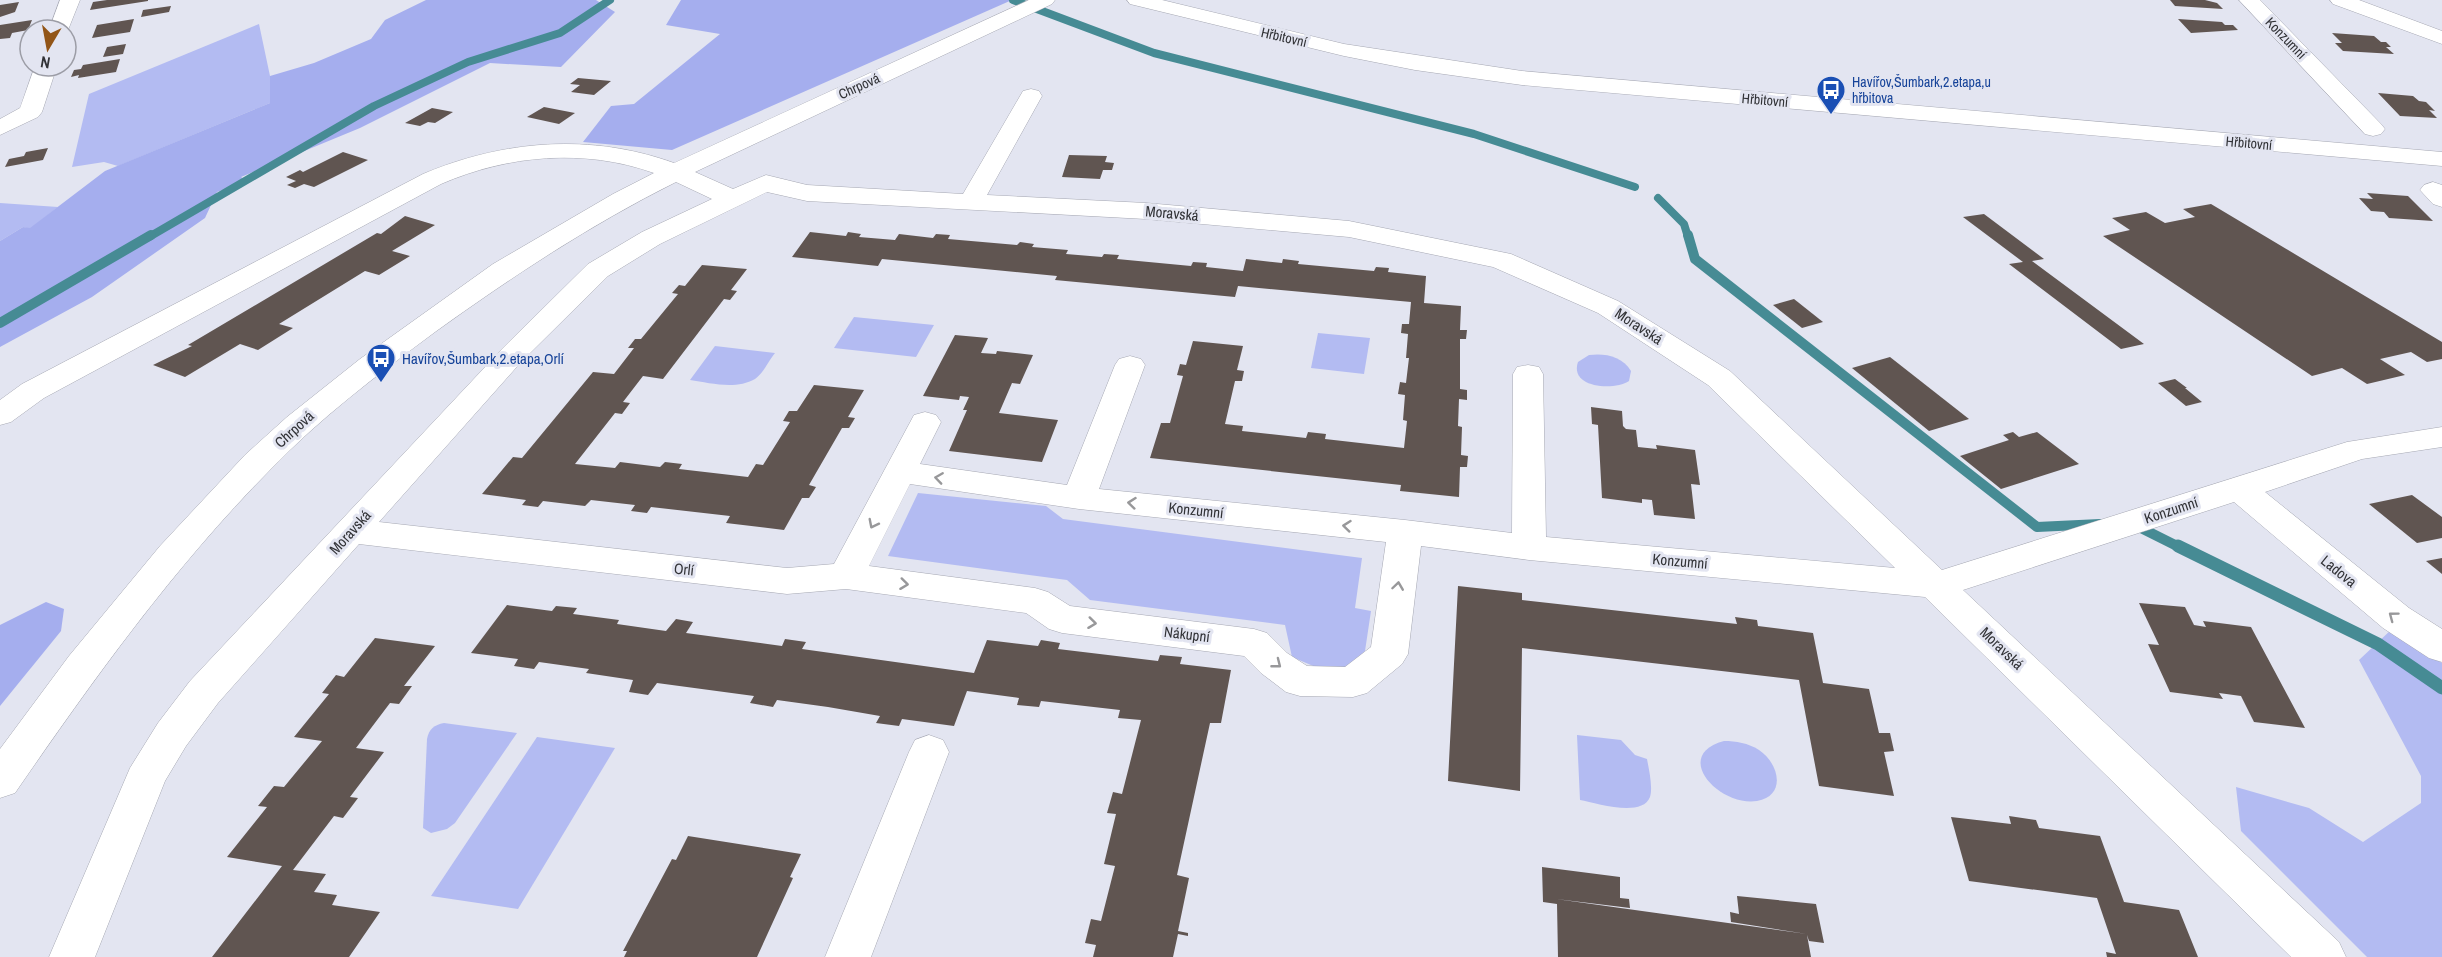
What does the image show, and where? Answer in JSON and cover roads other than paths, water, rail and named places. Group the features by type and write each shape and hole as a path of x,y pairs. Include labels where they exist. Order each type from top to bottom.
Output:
{"street":[{"path":"63,18 70,0"},
{"name":"Chrpová","path":"0,781 82,666 146,585 224,497 298,424 363,371 503,270 587,218 673,172 1045,0"},
{"name":"Hřbitovní","path":"1137,0 1344,50 1415,63 1522,78 2442,159"},
{"name":"Konzumní","path":"2249,0 2373,129"},
{"path":"2340,0 2442,38"},
{"path":"0,128 30,112 42,78"},
{"path":"971,201 1031,96"},
{"path":"0,415 33,391 432,179 465,164 501,155 570,152 638,160 673,172 733,199"},
{"name":"Moravská","path":"72,957 124,827 158,755 204,692 512,355 598,270 651,238 766,183 782,189 807,193 1146,211 1349,228 1501,260 1608,307 1719,378 2323,957"},
{"path":"1079,498 1130,365"},
{"path":"1528,374 1529,548"},
{"path":"846,576 925,422"},
{"name":"Konzumní","path":"899,472 1079,498 1405,532 1529,548 1936,585 2358,449 2442,437"},
{"name":"Ladova","path":"2239,489 2396,618 2442,648"},
{"name":"Orlí","path":"350,531 787,581 846,576"},
{"name":"Nákupní","path":"846,576 1035,601 1062,619 1254,643 1274,663 1300,681 1353,682 1389,654 1405,532"},
{"path":"848,957 929,752"}],"waterway":[{"path":"149,237 374,106 468,62 560,33 610,0"},
{"path":"1013,0 1154,53 1474,134 1635,187"},
{"path":"1658,198 1684,224 1688,237"},
{"path":"0,323 151,235"},
{"path":"1688,235 1695,259 2037,527 2100,524"},
{"path":"2135,525 2181,548"},
{"path":"2178,546 2378,644 2442,688"}],"place":[{"name":"Havířov,Šumbark,2.etapa,u hřbitova","path":"1831,116"},
{"name":"Havířov,Šumbark,2.etapa,Orlí","path":"381,384"}]}
